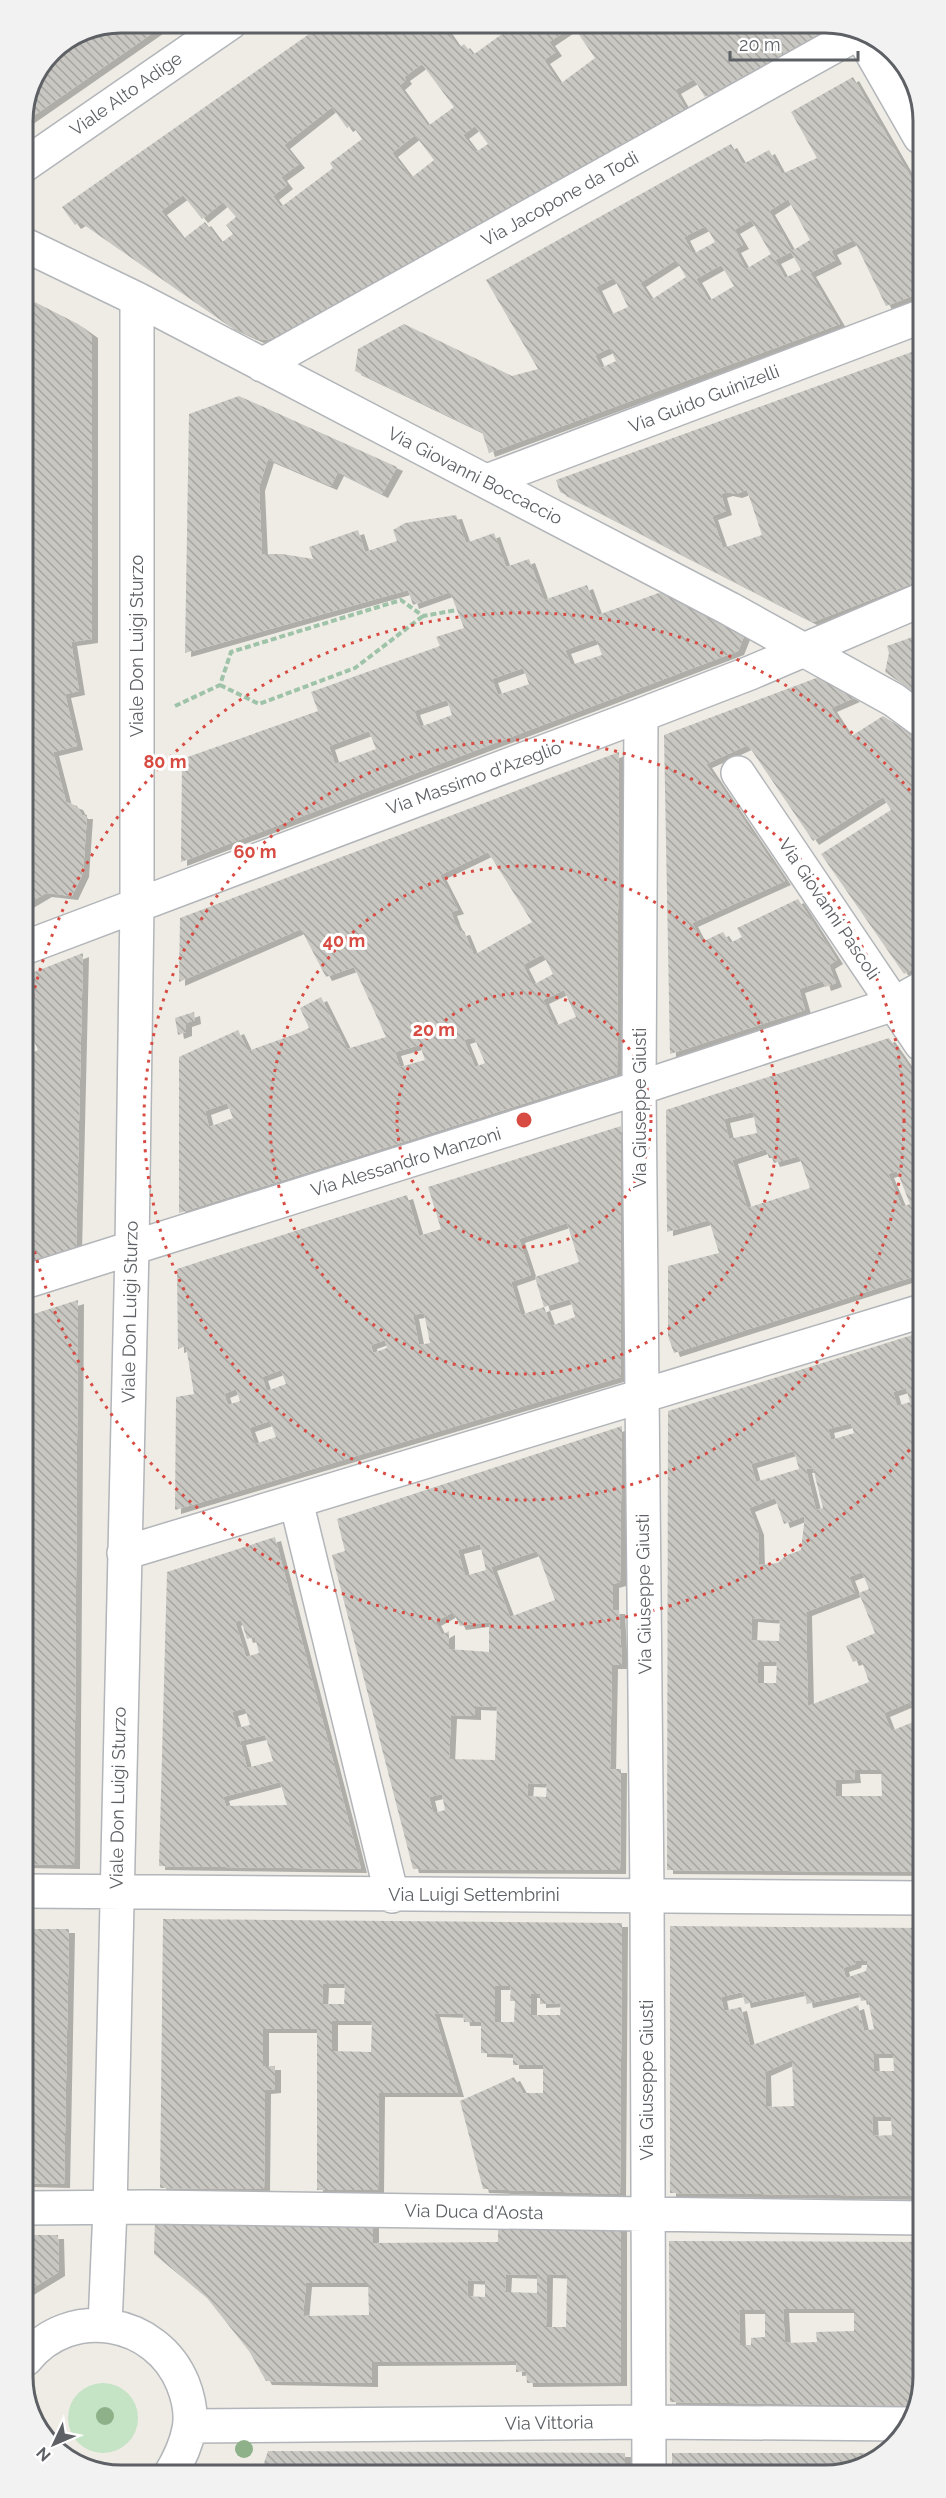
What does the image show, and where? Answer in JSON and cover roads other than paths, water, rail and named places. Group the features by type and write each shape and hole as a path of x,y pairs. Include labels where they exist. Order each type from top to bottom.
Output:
{"street":[{"name":"Viale Alto Adige","path":"33,159 214,33"},
{"name":"Via Jacopone da Todi","path":"262,365 851,37"},
{"path":"865,43 913,125"},
{"name":"Via Giovanni Boccaccio","path":"33,249 137,299 730,609 894,700 913,714"},
{"name":"Viale Don Luigi Sturzo","path":"105,2325 110,2209 132,1247 137,904 137,299"},
{"name":"Via Guido Guinizelli","path":"487,482 913,320"},
{"name":"Via Massimo d'Azeglio","path":"33,944 750,673 913,603"},
{"name":"Via Giuseppe Giusti","path":"641,715 639,1088 647,1894 649,2465"},
{"name":"Via Giovanni Pascoli","path":"738,773 908,997 913,1015"},
{"name":"Via Alessandro Manzoni","path":"33,1279 639,1088 908,997"},
{"path":"124,1553 913,1314"},
{"path":"296,1501 392,1896"},
{"name":"Via Luigi Settembrini","path":"33,1891 116,1890 392,1896 647,1894 913,1898"},
{"name":"Via Duca d'Aosta","path":"33,2208 149,2207 913,2218"},
{"path":"33,2350 54,2335 78,2326 105,2325 134,2332 158,2347 177,2370 188,2397 190,2426 183,2452 176,2465"},
{"name":"Via Vittoria","path":"190,2426 649,2422 899,2424"}]}
